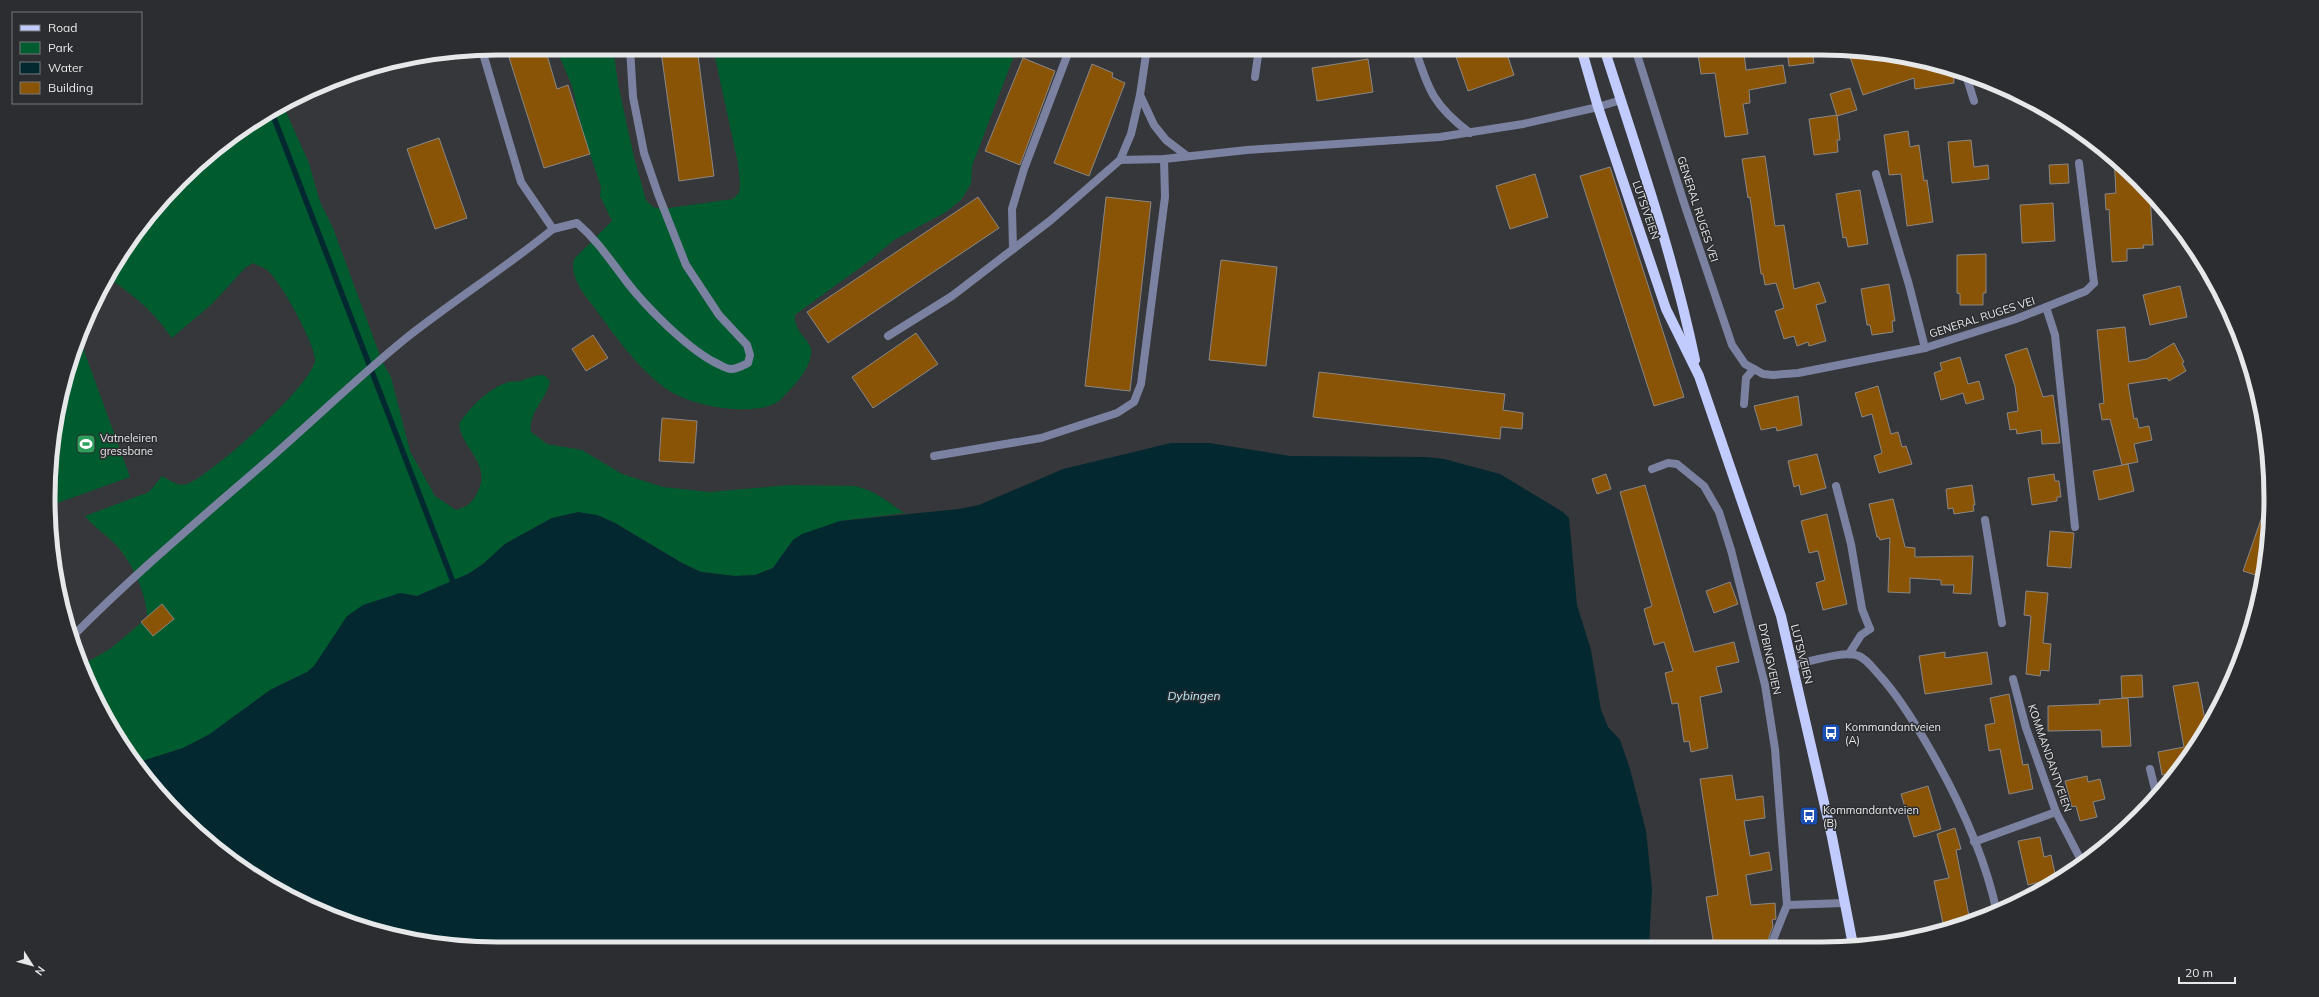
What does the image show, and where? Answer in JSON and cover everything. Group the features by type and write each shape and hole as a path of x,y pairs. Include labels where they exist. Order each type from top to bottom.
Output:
{"main road":[{"name":"LUTSIVEIEN","path":"1583,55 1598,107 1666,309 1698,376 1781,616 1793,665 1851,941"},
{"name":"LUTSIVEIEN","path":"1606,55 1668,247 1682,300 1698,376"}],"street":[{"path":"484,55 521,182 553,229"},
{"path":"76,633 194,522 267,461 363,373 413,333 553,229 577,223 594,238 628,283 681,338 708,358 729,370 740,368 748,363 750,355 747,345 719,315 686,265 658,194 644,153 635,104 631,55"},
{"path":"1013,249 1012,209 1024,169 1067,55"},
{"path":"888,336 952,296 1051,220 1120,160 1131,134 1140,95 1146,55"},
{"path":"1255,76 1258,55"},
{"path":"1416,55 1426,83 1438,105 1452,119 1470,133"},
{"name":"GENERAL RUGES VEI","path":"1637,55 1684,203 1732,345 1738,356 1754,369 1773,375 1798,373 1925,348 2016,320 2086,290 2094,283 2079,163"},
{"path":"1968,81 1974,101"},
{"path":"1140,95 1154,125 1166,140 1187,156"},
{"path":"1120,160 1440,137 1523,124 1598,107 1621,100"},
{"path":"934,456 1041,438 1117,413 1134,402 1141,384 1165,197 1164,158"},
{"path":"1876,174 1909,285 1925,348"},
{"path":"2046,307 2055,335 2075,527"},
{"path":"1744,404 1746,378 1754,369"},
{"name":"DYBINGVEIEN","path":"1652,469 1668,463 1677,464 1704,486 1719,512 1754,635 1775,749 1787,905 1772,942"},
{"path":"1836,486 1851,544 1862,609 1870,629 1861,635 1849,654"},
{"path":"1985,520 2002,623"},
{"path":"1793,665 1849,654 1861,657 1903,704 1951,788 1983,862 1995,906"},
{"name":"KOMMANDANTVEIEN","path":"2013,679 2026,728 2056,812 2080,858"},
{"path":"2150,769 2155,790"},
{"path":"1974,842 2056,812"},
{"path":"1787,905 1844,903"}],"green space":[{"path":"559,55 614,55 618,84 634,157 646,200 653,207 662,209 733,199 739,193 740,184 738,163 715,55 1014,55 972,166 971,184 961,200 946,212 894,240 872,259 795,315 800,332 810,345 811,355 808,366 802,376 776,403 751,409 719,408 689,400 665,388 638,363 580,288 574,274 574,259 612,221 600,196 601,187 583,133 572,86"},
{"path":"285,110 309,163 320,202 333,228 382,361 391,377 410,451 435,496 456,510 469,504 477,493 481,483 479,465 465,442 459,424 468,411 493,389 508,382 520,381 535,376 544,375 550,381 545,395 532,418 531,432 547,444 582,450 622,474 663,487 710,492 789,485 854,486 874,493 904,513 840,521 793,540 773,568 755,575 735,576 701,572 682,563 615,523 597,515 552,518 505,544 483,564 468,574 417,596 400,593 307,672 270,690 210,734 183,748 142,761 114,720 87,662 110,649 147,618 145,600 138,579 122,552 85,516 149,492 162,476 174,483 183,485 199,477 217,465 280,408 310,372 315,360 310,342 297,314 281,288 268,271 253,263 245,268 212,304 172,338 157,319 126,291 112,281 130,252 165,206 206,165 252,130"},
{"name":"Vatneleiren gressbane","path":"82,347 130,477 55,504 56,469 64,412 70,384"}],"water":[{"name":"Dybingen","path":"1171,443 1209,443 1290,456 1426,457 1444,459 1500,474 1563,512 1569,518 1577,605 1591,650 1601,710 1608,727 1620,740 1630,769 1646,831 1652,888 1649,942 498,942 441,938 384,927 356,918 329,908 277,883 252,867 206,832 165,791 142,761 183,748 210,734 270,690 307,672 314,666 347,616 363,605 400,593 417,596 468,574 483,564 505,544 552,518 578,512 597,515 615,523 682,563 701,572 735,576 755,575 773,568 793,540 802,534 840,521 959,509 979,505 1063,469"}],"building":[{"path":"508,55 547,55 557,89 568,85 590,154 544,168"},
{"path":"662,55 698,55 714,176 679,181"},
{"path":"1455,55 1507,55 1514,75 1468,91"},
{"path":"1698,55 1744,55 1746,70 1783,65 1786,83 1749,90 1750,103 1743,104 1748,134 1725,137 1715,73 1701,74"},
{"path":"1788,55 1813,55 1814,63 1789,66"},
{"path":"1850,56 1907,64 1953,76 1954,83 1915,89 1914,78 1863,95"},
{"path":"1023,58 1055,71 1020,165 985,151"},
{"path":"1368,59 1373,92 1317,101 1312,68"},
{"path":"1092,64 1113,73 1112,77 1125,83 1089,176 1054,163"},
{"path":"1850,88 1857,110 1837,116 1830,94"},
{"path":"1837,115 1840,140 1837,140 1838,152 1814,155 1809,119"},
{"path":"1908,131 1910,147 1919,145 1924,181 1927,180 1933,222 1907,226 1901,174 1889,175 1884,135"},
{"path":"439,138 467,218 435,229 407,149"},
{"path":"1971,140 1974,167 1988,165 1989,179 1952,183 1948,142"},
{"path":"1765,156 1775,226 1784,225 1794,289 1819,282 1826,302 1816,305 1826,341 1809,346 1808,342 1797,346 1794,336 1784,339 1775,311 1784,308 1776,283 1765,285 1763,274 1761,274 1750,197 1748,198 1742,159"},
{"path":"2068,164 2069,183 2050,184 2049,165"},
{"path":"2115,166 2150,202 2153,245 2143,245 2144,248 2127,249 2127,261 2112,262 2109,209 2106,210 2105,194 2116,193"},
{"path":"1610,167 1684,397 1654,406 1580,176"},
{"path":"1535,174 1548,217 1510,229 1496,186"},
{"path":"1860,190 1868,244 1848,247 1846,237 1843,238 1836,194"},
{"path":"978,197 999,228 828,343 807,312"},
{"path":"1106,197 1151,202 1130,391 1085,386"},
{"path":"2053,203 2055,241 2022,243 2020,205"},
{"path":"1986,254 1986,293 1983,293 1983,305 1960,305 1960,294 1957,293 1957,255"},
{"path":"1221,260 1277,267 1266,366 1209,360"},
{"path":"1889,284 1895,321 1892,321 1893,332 1872,335 1870,325 1867,325 1861,289"},
{"path":"2180,286 2187,317 2150,325 2143,295"},
{"path":"2125,327 2129,362 2147,359 2174,343 2184,362 2182,363 2186,371 2169,381 2167,378 2128,384 2134,419 2137,418 2139,428 2149,426 2152,440 2134,444 2138,462 2122,465 2110,419 2102,420 2099,404 2104,403 2097,330"},
{"path":"916,333 938,364 873,408 852,377"},
{"path":"593,335 608,358 586,371 572,349"},
{"path":"2027,348 2043,397 2053,395 2060,443 2042,444 2041,430 2017,434 2016,429 2010,430 2007,413 2018,411 2015,386 2005,355"},
{"path":"1960,357 1968,384 1979,381 1984,399 1966,404 1963,393 1941,400 1934,373 1942,370 1940,363"},
{"path":"1319,372 1505,394 1503,410 1523,413 1522,429 1501,427 1500,439 1313,417"},
{"path":"1878,386 1891,434 1898,432 1902,447 1906,446 1912,464 1879,473 1874,456 1882,453 1872,414 1862,417 1855,393"},
{"path":"1798,396 1802,425 1777,431 1776,427 1761,430 1754,406"},
{"path":"662,418 697,421 694,463 659,461"},
{"path":"1817,454 1826,488 1801,495 1799,485 1794,487 1788,461"},
{"path":"2128,464 2134,491 2099,500 2093,471"},
{"path":"1606,474 1611,489 1597,494 1592,479"},
{"path":"2054,474 2055,481 2059,481 2061,497 2057,497 2057,501 2032,505 2028,478"},
{"path":"1645,485 1694,652 1734,642 1739,662 1716,667 1722,692 1700,697 1708,748 1691,752 1689,741 1684,742 1678,703 1672,704 1665,673 1673,671 1664,642 1654,645 1644,609 1652,606 1620,492"},
{"path":"1972,485 1975,505 1973,505 1974,511 1954,514 1953,508 1948,509 1946,489"},
{"path":"1893,499 1905,547 1915,548 1915,557 1973,556 1971,594 1953,593 1954,585 1941,585 1941,580 1910,578 1910,593 1888,592 1890,538 1880,540 1879,537 1877,537 1869,504"},
{"path":"2264,512 2260,556 2257,575 2243,571"},
{"path":"1827,514 1847,604 1823,610 1816,583 1825,580 1818,551 1809,553 1801,521"},
{"path":"2050,531 2074,533 2071,568 2047,566"},
{"path":"1730,582 1738,604 1714,613 1706,591"},
{"path":"2026,591 2048,593 2043,643 2051,644 2049,671 2041,670 2040,676 2026,674 2031,616 2024,615"},
{"path":"162,604 174,619 153,636 141,622"},
{"path":"1945,652 1945,658 1987,652 1992,684 1925,694 1919,656"},
{"path":"2142,675 2143,697 2122,698 2121,676"},
{"path":"2198,682 2205,720 2172,768 2167,774 2162,775 2158,752 2184,747 2173,686"},
{"path":"2009,694 2023,765 2028,764 2033,789 2009,794 2000,749 1989,751 1985,725 1995,723 1990,698"},
{"path":"2128,698 2131,746 2102,747 2101,730 2048,731 2048,706 2100,704 2099,700"},
{"path":"1732,775 1736,800 1763,796 1765,818 1744,821 1750,856 1769,852 1772,870 1746,875 1751,905 1775,903 1776,919 1772,920 1773,926 1767,942 1713,942 1706,897 1718,895 1700,779"},
{"path":"2087,776 2088,782 2100,779 2105,799 2093,802 2097,817 2080,821 2076,806 2072,807 2065,781"},
{"path":"1928,786 1941,829 1914,837 1901,794"},
{"path":"1955,828 1961,849 1956,850 1969,916 1943,924 1934,881 1949,878 1937,834"},
{"path":"2040,837 2044,857 2051,855 2055,875 2046,881 2028,885 2018,841"}],"waterway":[{"path":"273,116 455,587"}],"place":[{"name":"Vatneleiren gressbane","path":"86,444"},
{"name":"Kommandantveien (A)","path":"1831,733"},
{"name":"Kommandantveien (B)","path":"1809,816"}]}
